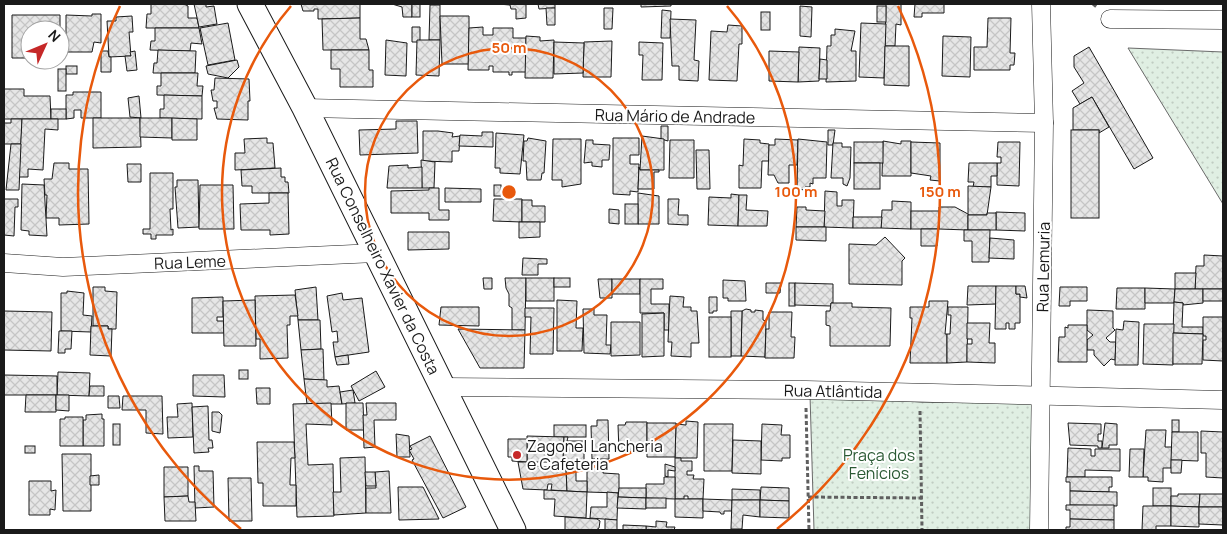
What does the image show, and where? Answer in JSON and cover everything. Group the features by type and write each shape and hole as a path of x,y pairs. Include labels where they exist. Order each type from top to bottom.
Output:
{"street":[{"name":"Rua Conselheiro Xavier da Costa","path":"250,4 305,108 513,530"},
{"name":"Rua Lemuria","path":"1039,530 1044,124 1041,4"},
{"path":"1110,19 1223,20"},
{"name":"Rua Mário de Andrade","path":"305,108 1044,124"},
{"name":"Rua Leme","path":"4,263 64,267 376,253"},
{"name":"Rua Atlântida","path":"443,387 806,390 1223,400"}],"path":[{"path":"806,390 809,530"},
{"path":"920,393 922,530"},
{"path":"808,497 922,498"}],"green space":[{"path":"1128,48 1223,52 1223,204"},
{"name":"Praça dos Fenícios","path":"810,395 920,402 1035,402 1033,530 814,530"}],"building":[{"path":"151,4 184,4 188,6 188,18 197,18 199,28 146,28 147,14 151,14"},
{"path":"194,4 206,4 206,7 214,6 217,24 199,27"},
{"path":"301,4 360,4 360,18 318,19 318,9 303,11"},
{"path":"392,4 412,4 412,17 403,17 402,7"},
{"path":"412,4 420,4 420,17 412,17"},
{"path":"498,4 526,4 526,18 516,19 516,9 511,9 510,5"},
{"path":"538,4 555,4 555,8 539,9"},
{"path":"641,4 671,4 671,6 641,7"},
{"path":"886,4 901,4 901,25 896,24 895,46 885,46"},
{"path":"915,4 944,4 944,13 922,13 922,17 914,17"},
{"path":"430,5 440,5 440,40 429,40"},
{"path":"800,6 812,7 811,37 800,36"},
{"path":"877,6 886,6 886,22 877,22"},
{"path":"546,8 555,8 555,25 547,25"},
{"path":"604,8 613,8 612,29 604,29"},
{"path":"662,10 671,11 670,38 661,38"},
{"path":"761,12 770,12 770,30 761,30"},
{"path":"92,14 101,14 101,43 94,42 92,52 70,52 70,20 66,20 66,15 92,16"},
{"path":"12,15 60,15 60,20 20,20 20,58 12,58"},
{"path":"132,16 133,32 129,32 131,56 109,57 107,21 116,21 116,17"},
{"path":"440,16 469,16 469,64 442,64"},
{"path":"360,18 360,39 366,39 369,50 323,50 322,19"},
{"path":"988,18 1011,18 1010,53 1015,53 1014,65 1010,65 1010,70 974,70 974,47 987,47"},
{"path":"670,19 696,20 694,60 699,61 698,81 679,80 679,66 672,66"},
{"path":"228,23 235,60 208,65 200,28"},
{"path":"861,23 886,24 884,78 859,77"},
{"path":"728,25 742,26 742,44 739,44 737,81 709,80 711,31 727,32"},
{"path":"412,27 420,27 420,40 417,42 412,42"},
{"path":"483,27 483,35 493,35 493,28 513,28 513,38 526,38 526,72 512,72 512,75 509,75 509,72 493,72 493,66 489,66 489,70 468,70 469,28"},
{"path":"155,28 199,28 202,44 191,43 190,51 150,50 151,41 155,41"},
{"path":"835,29 855,31 851,51 856,51 856,81 826,82 827,46 831,46 831,35 835,35"},
{"path":"526,36 540,37 540,41 554,40 553,78 525,78"},
{"path":"943,36 971,37 970,77 942,76"},
{"path":"386,40 407,43 406,76 385,75"},
{"path":"417,40 440,40 439,76 416,75"},
{"path":"612,41 611,77 583,77 584,42"},
{"path":"554,42 584,43 583,73 554,74"},
{"path":"639,42 663,43 662,80 642,80 643,55 639,55"},
{"path":"885,46 909,46 909,86 884,85"},
{"path":"799,47 820,48 819,81 798,82"},
{"path":"1089,47 1153,158 1134,169 1092,97 1080,104 1072,91 1084,83 1074,67 1074,56"},
{"path":"158,50 196,51 195,73 153,73 154,63 157,63"},
{"path":"331,50 369,50 369,70 373,70 373,87 340,87 340,69 331,69"},
{"path":"101,51 108,51 109,57 111,57 111,72 101,72"},
{"path":"135,51 137,70 127,71 125,56 131,56 130,52"},
{"path":"769,51 799,52 798,82 769,81"},
{"path":"820,59 827,60 827,79 819,79"},
{"path":"237,60 239,67 228,78 208,74 206,66"},
{"path":"70,66 77,66 77,74 66,74 66,70 70,70"},
{"path":"58,70 66,70 66,91 58,91"},
{"path":"161,73 198,73 197,86 203,86 202,96 157,95 157,86 161,86"},
{"path":"215,78 249,79 250,101 248,101 248,120 217,119 214,108 217,108 217,101 213,101 211,90 214,90"},
{"path":"4,89 24,89 24,96 50,96 51,119 4,119"},
{"path":"73,92 101,92 101,118 81,118 81,110 74,110 74,118 66,119 66,95 73,95"},
{"path":"164,95 202,96 202,119 160,118 160,109 164,109"},
{"path":"139,96 141,118 130,117 128,98"},
{"path":"1092,97 1109,127 1099,133 1099,130 1073,130 1073,108"},
{"path":"51,109 66,109 66,119 51,119"},
{"path":"93,118 140,118 141,147 93,148"},
{"path":"140,118 172,118 172,138 140,137"},
{"path":"172,118 197,119 197,140 172,140"},
{"path":"11,119 22,119 21,144 4,144 4,123 11,123"},
{"path":"22,119 58,119 58,130 45,129 43,170 28,169 28,177 19,177"},
{"path":"396,121 417,121 418,153 360,155 359,130 396,129"},
{"path":"661,126 668,126 668,141 661,139"},
{"path":"828,130 835,130 833,145 828,145"},
{"path":"1071,130 1099,130 1099,218 1071,218"},
{"path":"423,131 453,133 452,137 460,136 459,151 452,151 452,162 423,161"},
{"path":"482,132 493,132 493,147 459,146 460,135 482,136"},
{"path":"496,133 524,135 520,174 500,173 500,168 495,168"},
{"path":"642,136 664,139 664,170 640,170"},
{"path":"267,138 267,143 273,143 275,168 235,170 235,153 245,153 244,139"},
{"path":"528,138 546,141 544,173 542,173 541,180 527,180 526,161 523,161 524,141 527,141"},
{"path":"613,138 639,138 639,155 630,155 630,164 639,164 638,192 630,191 630,195 613,194"},
{"path":"553,139 581,139 581,184 562,187 562,180 552,180"},
{"path":"744,139 760,140 760,143 769,144 769,161 762,161 761,188 739,188 739,165 743,166"},
{"path":"775,139 798,140 797,165 789,165 789,183 778,183 774,175 768,175 769,145 775,145"},
{"path":"798,139 827,142 826,178 813,178 813,184 810,183 810,187 805,187 805,190 797,189"},
{"path":"586,140 593,140 593,144 610,145 609,160 602,160 602,167 592,166 592,162 584,163"},
{"path":"670,140 694,140 694,178 669,178"},
{"path":"883,141 901,144 901,141 911,141 911,176 882,176"},
{"path":"854,142 883,142 883,163 854,163"},
{"path":"911,142 940,143 940,181 930,180 931,176 911,173"},
{"path":"998,142 1020,142 1019,186 997,185 997,163 1001,163 1001,157 997,157"},
{"path":"833,143 842,143 842,147 851,147 850,178 847,186 843,184 843,178 831,178"},
{"path":"11,144 21,144 19,190 6,190"},
{"path":"696,150 709,150 710,189 697,189"},
{"path":"421,160 435,162 434,188 422,188"},
{"path":"54,163 69,163 69,169 88,169 89,224 59,225 59,218 46,218 47,195 45,195 44,179 52,179"},
{"path":"854,163 880,163 880,189 854,189"},
{"path":"969,163 997,163 997,176 991,176 991,187 973,187 974,182 968,182"},
{"path":"127,164 141,164 141,182 128,182"},
{"path":"408,165 408,168 422,167 422,188 387,188 389,166"},
{"path":"639,167 640,170 659,170 659,172 654,172 654,189 638,189"},
{"path":"281,168 281,177 285,177 285,182 288,182 289,193 252,193 252,186 242,186 241,170"},
{"path":"150,173 173,173 173,209 170,209 173,235 156,235 156,239 151,239 151,234 143,234 143,229 150,229"},
{"path":"177,180 198,180 199,227 178,228 175,187 177,187"},
{"path":"22,184 44,185 47,236 29,235 29,231 21,230"},
{"path":"200,185 233,185 234,229 199,229"},
{"path":"494,185 501,185 501,196 494,196"},
{"path":"968,186 991,187 987,215 968,215"},
{"path":"429,188 439,188 439,210 449,210 449,220 429,220 429,213 391,213 391,191 429,190"},
{"path":"445,188 481,189 481,202 445,202"},
{"path":"825,191 837,192 837,206 842,206 842,200 854,200 853,228 824,227"},
{"path":"269,193 288,193 289,234 270,235 270,230 241,230 240,204 269,203"},
{"path":"638,193 659,196 659,224 638,224"},
{"path":"731,194 739,195 738,226 708,225 709,197 731,198"},
{"path":"739,195 747,195 746,210 768,211 767,226 738,226"},
{"path":"4,199 18,199 18,207 15,207 14,236 4,235"},
{"path":"494,199 522,199 522,222 493,221"},
{"path":"668,199 679,199 678,215 688,215 688,225 668,224"},
{"path":"522,200 532,200 532,206 545,206 545,222 522,222"},
{"path":"892,201 911,202 911,229 881,228 882,210 892,210"},
{"path":"625,204 638,204 638,224 625,224"},
{"path":"797,207 806,207 806,210 825,211 824,227 796,227"},
{"path":"939,207 955,207 968,214 968,230 939,229"},
{"path":"609,209 619,210 619,224 609,223"},
{"path":"911,211 939,211 939,229 911,229"},
{"path":"996,212 1025,213 1025,231 996,230"},
{"path":"987,213 996,213 996,230 968,230 968,215 987,215"},
{"path":"853,217 882,217 881,228 853,228"},
{"path":"519,222 540,222 540,237 519,238"},
{"path":"796,227 826,227 826,241 796,240"},
{"path":"921,229 938,229 937,246 921,246"},
{"path":"964,230 990,230 989,262 972,262 972,241 964,241"},
{"path":"408,232 449,232 449,249 408,250"},
{"path":"885,237 905,258 902,261 902,285 849,284 849,244 876,245"},
{"path":"990,238 1014,240 1014,259 989,258"},
{"path":"1204,255 1223,256 1223,289 1195,289 1196,266 1204,266"},
{"path":"523,258 547,259 547,264 538,264 538,275 522,275"},
{"path":"1175,273 1196,273 1195,289 1175,289"},
{"path":"483,278 492,278 492,289 484,289"},
{"path":"505,278 526,278 525,330 512,330 512,308 509,306 509,294"},
{"path":"526,278 554,278 554,301 526,301"},
{"path":"554,278 570,278 570,287 554,287"},
{"path":"598,279 612,279 612,298 600,298"},
{"path":"612,279 640,279 640,294 612,294"},
{"path":"640,279 663,279 663,289 651,289 651,304 669,304 669,330 664,330 664,313 640,313"},
{"path":"723,280 745,281 746,301 728,301 728,298 723,298"},
{"path":"766,283 781,283 780,293 766,293"},
{"path":"789,283 795,283 795,306 789,306"},
{"path":"795,283 833,284 833,303 831,303 831,306 795,305"},
{"path":"968,286 996,286 996,304 967,305"},
{"path":"996,286 1016,286 1016,294 1020,294 1020,323 1015,323 1015,329 1009,329 1009,323 1006,323 1006,329 995,329"},
{"path":"1016,286 1025,286 1027,298 1016,294"},
{"path":"93,287 105,287 105,291 117,292 116,329 108,329 108,326 93,326"},
{"path":"316,287 318,320 298,320 295,290"},
{"path":"1060,287 1087,287 1087,301 1070,301 1070,306 1059,306"},
{"path":"1117,288 1145,288 1145,309 1116,309"},
{"path":"1145,288 1175,289 1174,303 1145,303"},
{"path":"1175,289 1203,289 1203,303 1183,305 1183,303 1174,302"},
{"path":"1203,289 1223,289 1223,301 1203,301"},
{"path":"67,291 84,293 83,315 92,316 91,332 61,331 61,293 67,293"},
{"path":"342,293 343,300 362,298 369,352 335,357 333,342 338,342 337,331 332,332 327,296"},
{"path":"295,295 298,316 290,316 290,325 287,325 288,358 260,359 260,339 256,339 255,296"},
{"path":"670,296 684,297 683,307 691,307 691,311 697,311 699,343 691,343 691,357 671,356 672,342 668,342"},
{"path":"223,297 223,317 217,317 217,321 224,321 224,333 192,333 192,298"},
{"path":"709,297 717,297 717,311 713,311 713,313 709,313"},
{"path":"255,300 256,346 224,346 223,301"},
{"path":"557,300 577,301 576,328 583,328 582,351 557,351"},
{"path":"929,301 948,301 945,334 947,334 947,363 910,363 912,318 910,318 910,307 929,307"},
{"path":"1174,302 1183,303 1182,327 1203,327 1203,334 1173,333"},
{"path":"831,303 852,303 852,307 891,308 890,346 830,346 830,326 826,325 826,311 830,311"},
{"path":"441,307 479,307 479,326 439,325"},
{"path":"948,307 968,307 967,362 947,363 947,334 950,334 951,315 948,315"},
{"path":"525,308 554,308 553,354 530,354 531,317 525,317"},
{"path":"583,309 594,309 594,315 607,315 606,345 611,345 610,354 584,353"},
{"path":"746,309 751,310 751,312 755,312 755,310 763,311 763,320 766,321 765,357 741,356 742,311"},
{"path":"1087,310 1113,311 1113,328 1115,330 1106,338 1110,342 1116,342 1115,360 1111,359 1104,366 1094,355 1094,350 1087,350 1087,340 1093,335 1087,330"},
{"path":"4,311 52,312 51,351 4,350"},
{"path":"731,311 742,311 741,356 731,356"},
{"path":"769,312 792,312 791,337 795,337 794,358 765,358 766,329 769,329"},
{"path":"664,313 664,356 642,357 642,314"},
{"path":"709,317 731,317 731,357 709,357"},
{"path":"1203,317 1223,317 1223,361 1203,360 1203,340 1206,340 1206,336 1203,336"},
{"path":"298,320 320,320 321,349 301,350"},
{"path":"1124,321 1139,322 1138,365 1115,365 1116,329 1123,330"},
{"path":"611,322 640,322 640,355 611,356"},
{"path":"967,323 990,323 989,343 995,343 995,363 967,362 967,344 972,344 972,339 967,339"},
{"path":"1144,324 1174,324 1173,365 1143,364"},
{"path":"1068,325 1087,325 1087,362 1058,362 1059,337 1065,337 1065,327 1068,328"},
{"path":"91,326 108,326 108,329 112,329 111,356 90,355"},
{"path":"458,329 525,330 524,368 480,368"},
{"path":"59,331 72,331 71,349 65,349 65,353 58,353"},
{"path":"1173,333 1203,334 1202,364 1173,364"},
{"path":"323,349 324,380 304,379 301,350"},
{"path":"348,355 349,364 337,365 335,357"},
{"path":"239,370 248,370 248,379 239,379"},
{"path":"376,371 385,387 359,401 351,386"},
{"path":"58,372 90,373 89,396 57,395"},
{"path":"4,375 57,376 57,395 4,395"},
{"path":"193,375 224,375 225,397 193,396"},
{"path":"304,379 327,380 327,387 339,386 342,404 307,404"},
{"path":"90,386 104,386 104,396 89,396"},
{"path":"256,388 270,388 270,404 257,404"},
{"path":"353,390 355,403 342,404 340,392"},
{"path":"26,395 56,395 56,412 25,412"},
{"path":"56,395 69,395 69,411 56,410"},
{"path":"108,396 119,396 120,408 108,408"},
{"path":"123,396 162,396 163,434 146,433 146,410 122,410"},
{"path":"192,403 193,437 168,438 167,417 178,417 177,404"},
{"path":"331,403 332,425 306,424 308,465 333,464 334,516 297,517 293,404"},
{"path":"346,403 363,403 364,430 346,430"},
{"path":"366,403 396,403 396,420 374,420 375,447 364,448 363,415 367,415"},
{"path":"208,406 209,440 212,440 213,448 208,448 209,452 194,453 192,407"},
{"path":"212,412 219,412 222,415 220,433 212,431"},
{"path":"102,414 102,419 104,419 104,446 83,446 83,420 86,420 86,415"},
{"path":"65,417 83,417 83,446 60,446 60,419 65,419"},
{"path":"597,420 608,420 609,459 592,459 591,426 597,426"},
{"path":"1172,420 1179,420 1179,432 1172,432"},
{"path":"686,421 698,422 697,458 675,458 676,424 686,425"},
{"path":"626,422 647,422 647,452 619,452 618,425 625,425"},
{"path":"647,423 676,423 675,457 647,457"},
{"path":"1068,423 1101,424 1101,434 1098,434 1098,441 1102,441 1102,448 1098,448 1098,446 1070,445"},
{"path":"1105,423 1117,424 1117,445 1109,445 1109,448 1102,448"},
{"path":"113,424 120,424 120,445 113,445"},
{"path":"704,424 733,424 732,471 704,471"},
{"path":"762,424 782,425 781,435 790,435 790,458 782,458 782,461 761,460"},
{"path":"554,425 586,425 586,437 554,437"},
{"path":"1146,430 1166,430 1165,447 1172,447 1171,468 1163,468 1163,482 1148,481 1148,477 1143,477"},
{"path":"1201,431 1223,432 1223,478 1206,477 1206,453 1201,453"},
{"path":"1172,432 1198,432 1198,461 1171,460"},
{"path":"396,434 409,436 410,457 397,457"},
{"path":"430,436 466,507 443,518 412,460 414,459 409,450 412,449 410,446"},
{"path":"527,436 564,437 563,462 527,462"},
{"path":"564,437 568,437 567,441 584,441 584,463 563,462"},
{"path":"508,439 527,439 527,462 512,461 512,457 508,457"},
{"path":"733,440 761,441 761,474 732,473"},
{"path":"257,442 294,442 295,458 291,458 290,485 296,485 296,506 263,506 263,483 258,483"},
{"path":"25,446 35,446 35,453 25,453"},
{"path":"1068,448 1091,449 1091,456 1095,456 1095,449 1120,449 1120,471 1085,470 1085,477 1067,477"},
{"path":"1130,449 1144,449 1143,477 1129,477"},
{"path":"62,454 91,454 91,511 63,511"},
{"path":"365,457 366,513 334,515 333,492 341,492 340,458"},
{"path":"675,458 681,458 681,461 692,461 692,471 687,471 687,475 694,475 693,479 704,479 703,499 688,499 688,496 684,496 684,499 675,499"},
{"path":"1171,460 1182,460 1181,473 1171,473"},
{"path":"518,462 534,462 533,466 566,468 567,491 551,490 552,484 548,484 547,490 523,489"},
{"path":"665,464 675,467 675,471 668,470 668,477 665,476"},
{"path":"194,466 199,466 199,471 213,471 214,507 195,508"},
{"path":"587,466 604,466 603,473 619,474 619,493 587,492"},
{"path":"164,467 188,467 188,496 164,497"},
{"path":"566,468 576,468 576,481 587,481 587,492 567,491"},
{"path":"389,471 391,513 366,513 366,488 376,488 375,472"},
{"path":"365,472 375,472 376,486 366,486"},
{"path":"99,475 99,485 90,485 90,476"},
{"path":"664,477 675,477 675,499 646,498 646,484 664,484"},
{"path":"1066,477 1112,477 1112,487 1109,487 1109,492 1070,491 1070,482 1066,482"},
{"path":"228,478 251,478 252,521 229,521"},
{"path":"29,481 51,481 51,491 56,490 55,510 50,509 50,515 29,515"},
{"path":"398,487 423,487 439,519 399,520"},
{"path":"761,487 789,488 789,501 760,500"},
{"path":"619,488 646,488 646,498 618,497"},
{"path":"1153,488 1171,488 1171,506 1153,506"},
{"path":"732,489 760,490 760,500 732,500"},
{"path":"544,490 587,492 586,518 554,516 555,499 544,499"},
{"path":"1070,491 1117,492 1117,506 1070,505"},
{"path":"607,492 618,493 617,520 590,518 591,507 607,507"},
{"path":"1178,494 1200,494 1199,507 1171,506 1171,496 1178,496"},
{"path":"1200,494 1223,494 1223,507 1199,507"},
{"path":"188,496 189,502 195,502 196,521 165,521 164,497"},
{"path":"618,497 646,498 646,509 617,508"},
{"path":"646,498 666,498 666,508 646,508"},
{"path":"675,499 703,499 703,518 675,517"},
{"path":"703,499 732,500 732,511 724,511 724,514 721,514 720,512 703,511"},
{"path":"732,500 760,500 760,517 743,515 742,529 731,529"},
{"path":"760,500 789,501 789,518 760,517"},
{"path":"1066,505 1114,505 1114,520 1070,519 1070,510 1066,510"},
{"path":"1143,506 1171,506 1171,526 1156,526 1156,530 1142,530"},
{"path":"1171,506 1199,507 1199,527 1171,526"},
{"path":"1199,507 1223,507 1223,525 1199,524"},
{"path":"565,517 597,519 600,521 599,528 596,530 565,530"},
{"path":"605,519 617,520 617,530 605,530"},
{"path":"1070,519 1114,520 1114,530 1066,530 1066,527 1070,527"},
{"path":"656,521 667,522 666,527 675,527 674,530 646,530 646,526 656,527"},
{"path":"623,525 646,526 646,530 623,530"}],"place":[{"name":"Zagonel Lancheria e Cafeteria","path":"517,455"}]}
